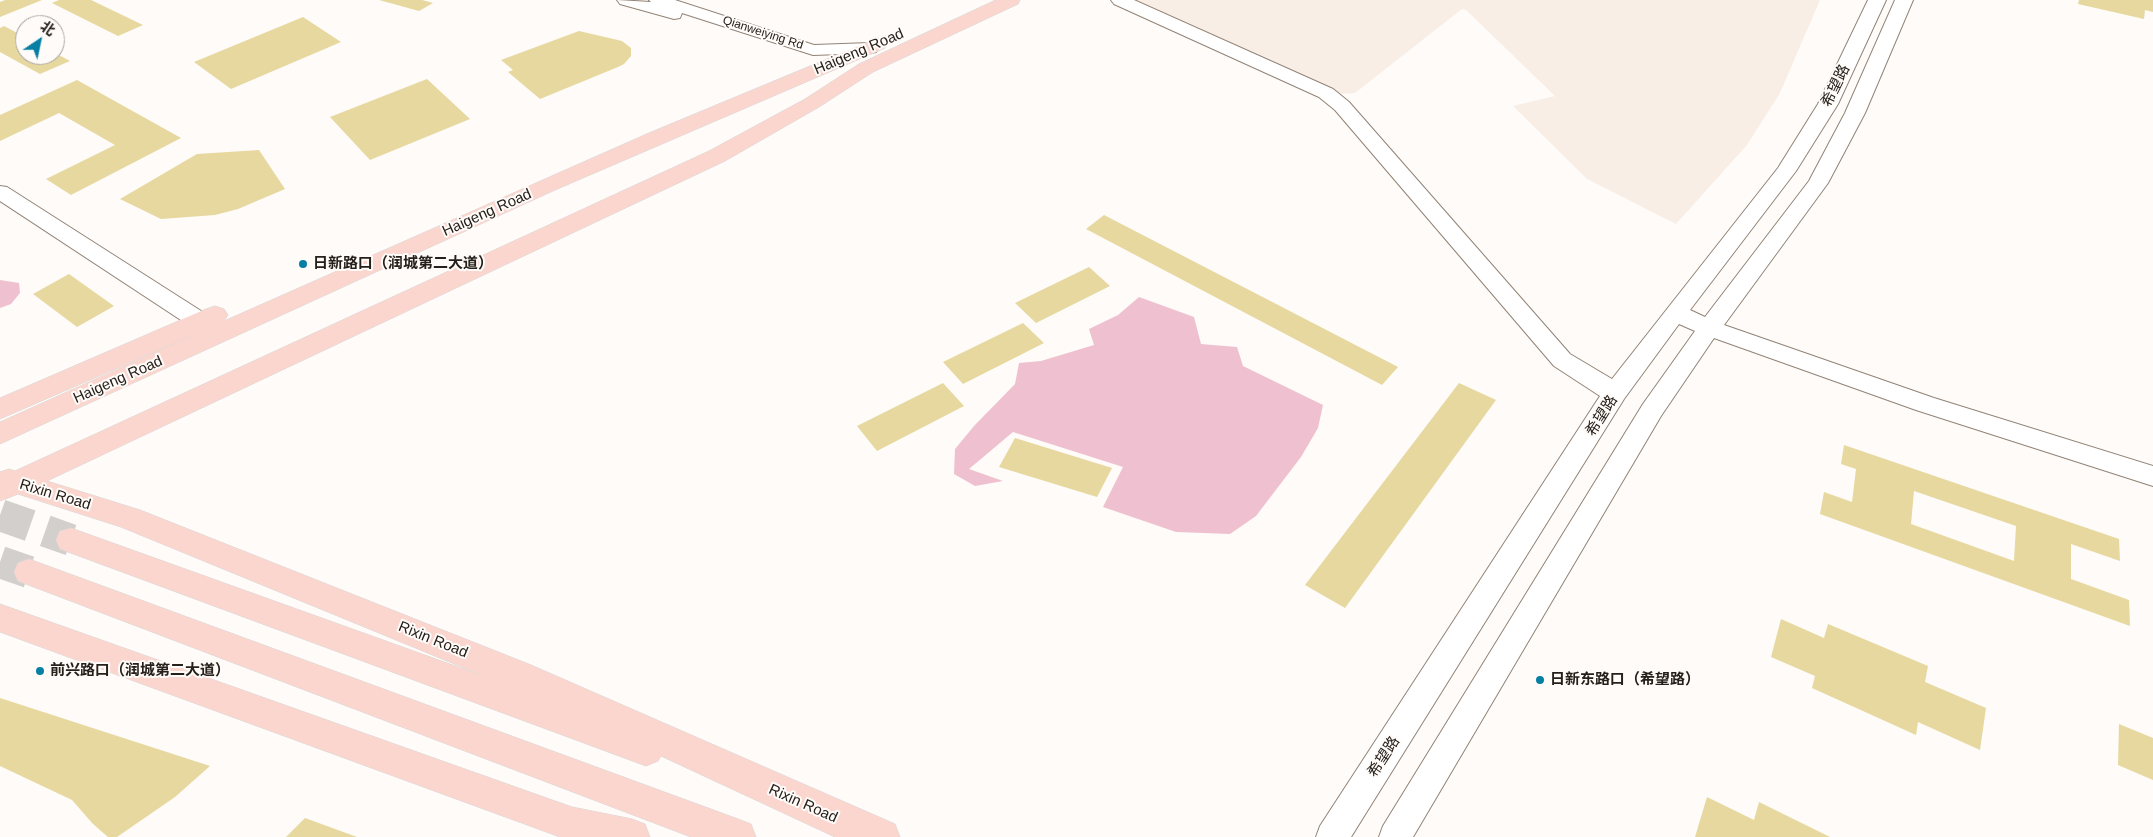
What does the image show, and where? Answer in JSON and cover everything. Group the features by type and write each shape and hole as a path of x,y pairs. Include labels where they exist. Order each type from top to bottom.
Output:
{"main road":[{"name":"Haigeng Road","path":"4,481 438,271 613,193 736,133 978,0"},
{"name":"Haigeng Road","path":"0,434 584,169 732,104 825,67 875,57 1011,0"},
{"path":"4,481 718,156 812,103 875,57"},
{"path":"0,408 666,119 825,67"},
{"path":"0,451 667,147 792,88 825,67"},
{"name":"Rixin Road","path":"4,481 130,518 519,675 869,832"},
{"name":"Rixin Road","path":"71,540 869,832"},
{"path":"29,572 738,837"},
{"path":"0,618 572,824 632,837"}],"street":[{"name":"Qianweiying Rd","path":"626,0 733,33 825,67"},
{"name":"Qianweiying Rd","path":"658,0 813,50 875,57"},
{"path":"1120,0 1326,93 1342,106 1562,360 1615,394"},
{"name":"希望路","path":"1332,837 1615,394 1674,313 1786,172 1828,104 1877,0"},
{"name":"希望路","path":"1394,837 1652,410 1708,328 1818,183 1855,113 1904,0"},
{"path":"0,192 200,322"},
{"path":"1674,313 1708,328 1925,404 2153,476"}],"shaded area":[{"path":"1131,0 1820,0 1780,93 1747,145 1676,224 1587,179 1513,106 1555,96 1466,10 1462,9 1355,93 1340,94"},
{"path":"0,280 19,283 20,293 11,304 0,308"},
{"path":"1139,297 1194,317 1201,344 1237,347 1243,366 1323,405 1318,428 1301,457 1256,516 1230,534 1176,532 1103,507 1123,467 1013,432 969,469 1003,481 975,486 954,474 955,449 974,426 1015,384 1019,363 1041,361 1094,345 1089,329 1118,315"}],"building":[{"path":"5,0 42,0 0,17 0,2"},
{"path":"59,0 91,0 143,25 118,36 52,3"},
{"path":"379,0 422,0 433,3 419,11"},
{"path":"2079,0 2153,0 2153,12 2145,10 2144,19 2078,4"},
{"path":"303,17 341,42 231,89 194,62"},
{"path":"4,26 15,32 15,60 0,52 0,28"},
{"path":"579,31 622,41 631,48 631,56 624,64 618,67 540,99 508,72 513,70 501,60"},
{"path":"24,65 61,65 40,74"},
{"path":"427,79 470,119 370,160 330,117"},
{"path":"77,80 181,138 71,195 46,179 115,145 59,113 0,141 0,115"},
{"path":"259,150 285,189 238,209 215,215 161,219 120,199 197,154"},
{"path":"1104,215 1398,367 1382,385 1086,229"},
{"path":"1089,267 1110,286 1036,323 1015,303"},
{"path":"69,274 114,306 77,327 33,294"},
{"path":"1023,323 1044,343 963,384 943,362"},
{"path":"943,383 964,406 877,451 857,426"},
{"path":"1459,383 1496,400 1345,608 1305,585"},
{"path":"1015,438 1112,468 1097,497 999,467"},
{"path":"1844,445 2119,539 2120,561 2071,544 2071,579 2129,600 2130,626 1820,514 1824,492 1852,502 1856,469 1841,464","holes":["1914,491 2016,526 2014,561 1911,524"]},
{"path":"1781,619 1824,638 1828,624 1928,666 1925,682 1986,708 1980,750 1918,722 1916,735 1812,688 1815,676 1771,657"},
{"path":"0,698 210,766 175,797 117,837 108,837 93,824 72,800 0,766"},
{"path":"2119,724 2153,738 2153,780 2118,765"},
{"path":"1707,797 1754,820 1759,802 1830,837 1695,837"},
{"path":"305,818 357,837 286,837"}],"tunnel":[{"path":"0,515 71,540"},
{"path":"0,562 29,572"}],"place":[{"name":"日新路口（润城第二大道）","path":"303,264"},
{"name":"前兴路口（润城第二大道）","path":"40,671"},
{"name":"日新东路口（希望路）","path":"1540,680"}]}
